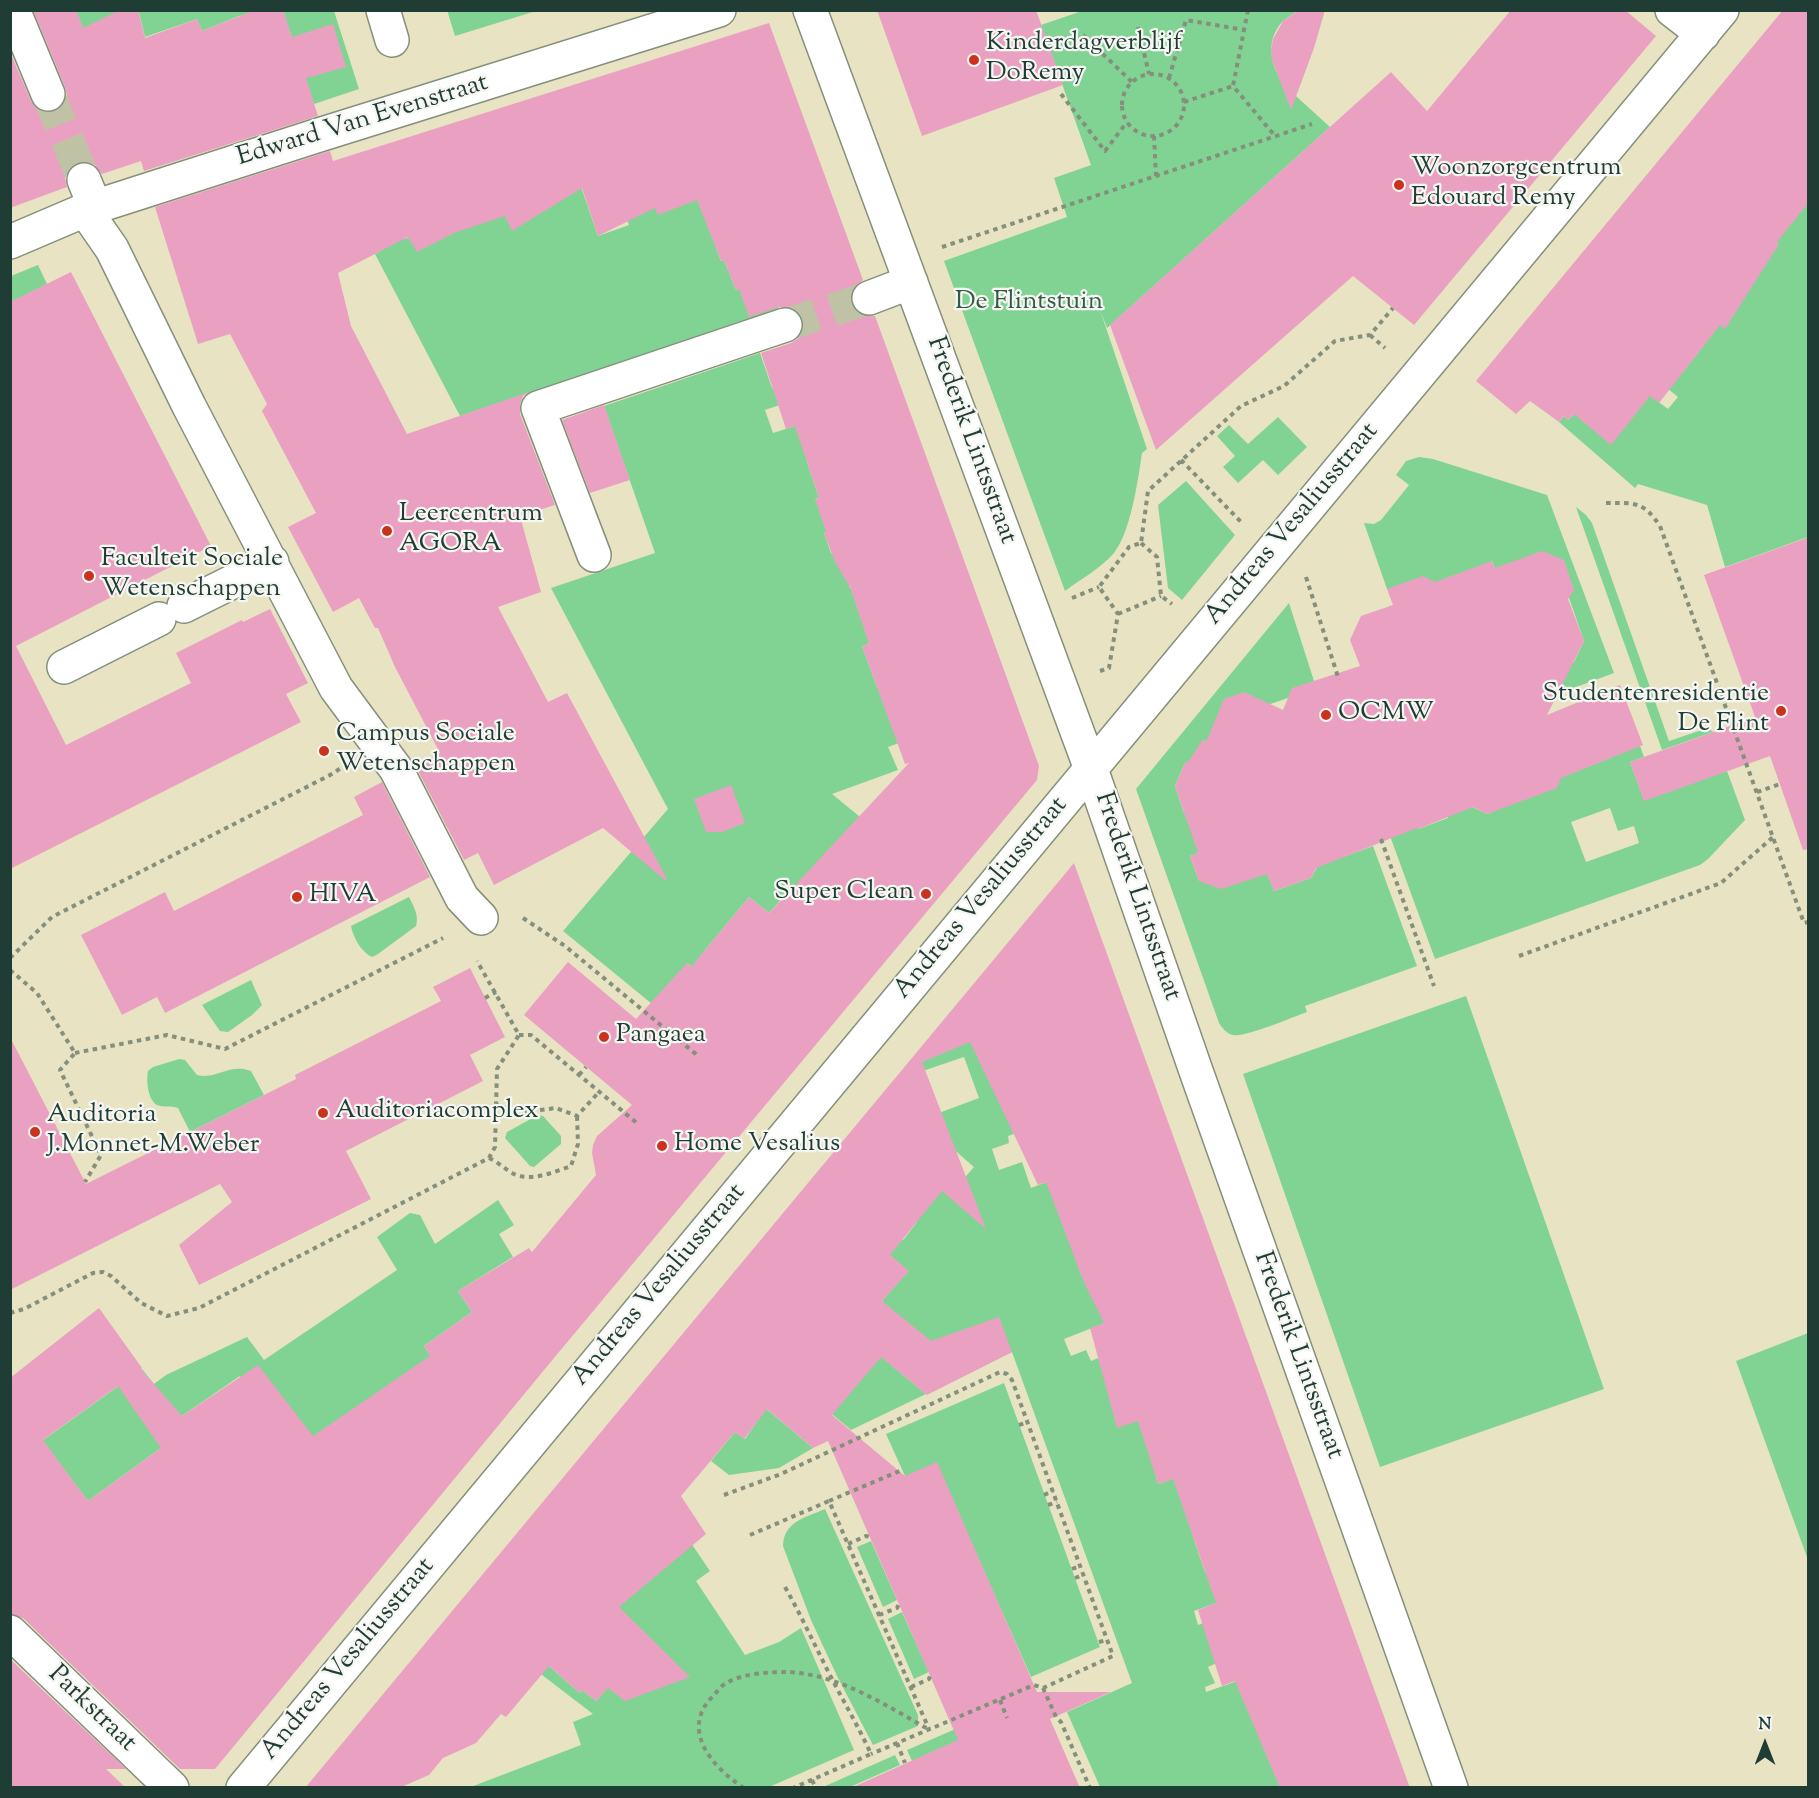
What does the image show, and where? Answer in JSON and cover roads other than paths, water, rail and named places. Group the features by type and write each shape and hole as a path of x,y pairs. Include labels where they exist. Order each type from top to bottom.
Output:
{"street":[{"name":"Edward Van Evenstraat","path":"10,242 88,199 319,135 719,10"},
{"name":"Frederik Lintsstraat","path":"810,10 1091,769 1451,1788"},
{"path":"1671,10 1712,22"},
{"path":"17,19 48,94"},
{"name":"Andreas Vesaliusstraat","path":"243,1788 1712,22"},
{"path":"88,199 189,406 336,688 396,769 462,898 470,924"},
{"path":"869,298 907,271"},
{"path":"594,555 538,408 785,326"},
{"path":"64,667 272,562"},
{"name":"Parkstraat","path":"10,1632 172,1788"}],"tunnel":[{"path":"48,94 84,180"},
{"path":"785,325 869,298"}],"place":[{"name":"Kinderdagverblijf DoRemy","path":"974,60"},
{"name":"Woonzorgcentrum Edouard Remy","path":"1399,185"},
{"name":"Leercentrum AGORA","path":"387,531"},
{"name":"Faculteit Sociale Wetenschappen","path":"89,576"},
{"name":"Studentenresidentie De Flint","path":"1781,711"},
{"name":"OCMW","path":"1326,715"},
{"name":"Campus Sociale Wetenschappen","path":"324,751"},
{"name":"Super Clean","path":"926,894"},
{"name":"HIVA","path":"297,897"},
{"name":"Pangaea","path":"604,1037"},
{"name":"Auditoriacomplex","path":"323,1113"},
{"name":"Auditoria J.Monnet-M.Weber","path":"35,1132"},
{"name":"Home Vesalius","path":"662,1146"}],"park label":[{"name":"De Flintstuin","path":"1029,304"}]}
